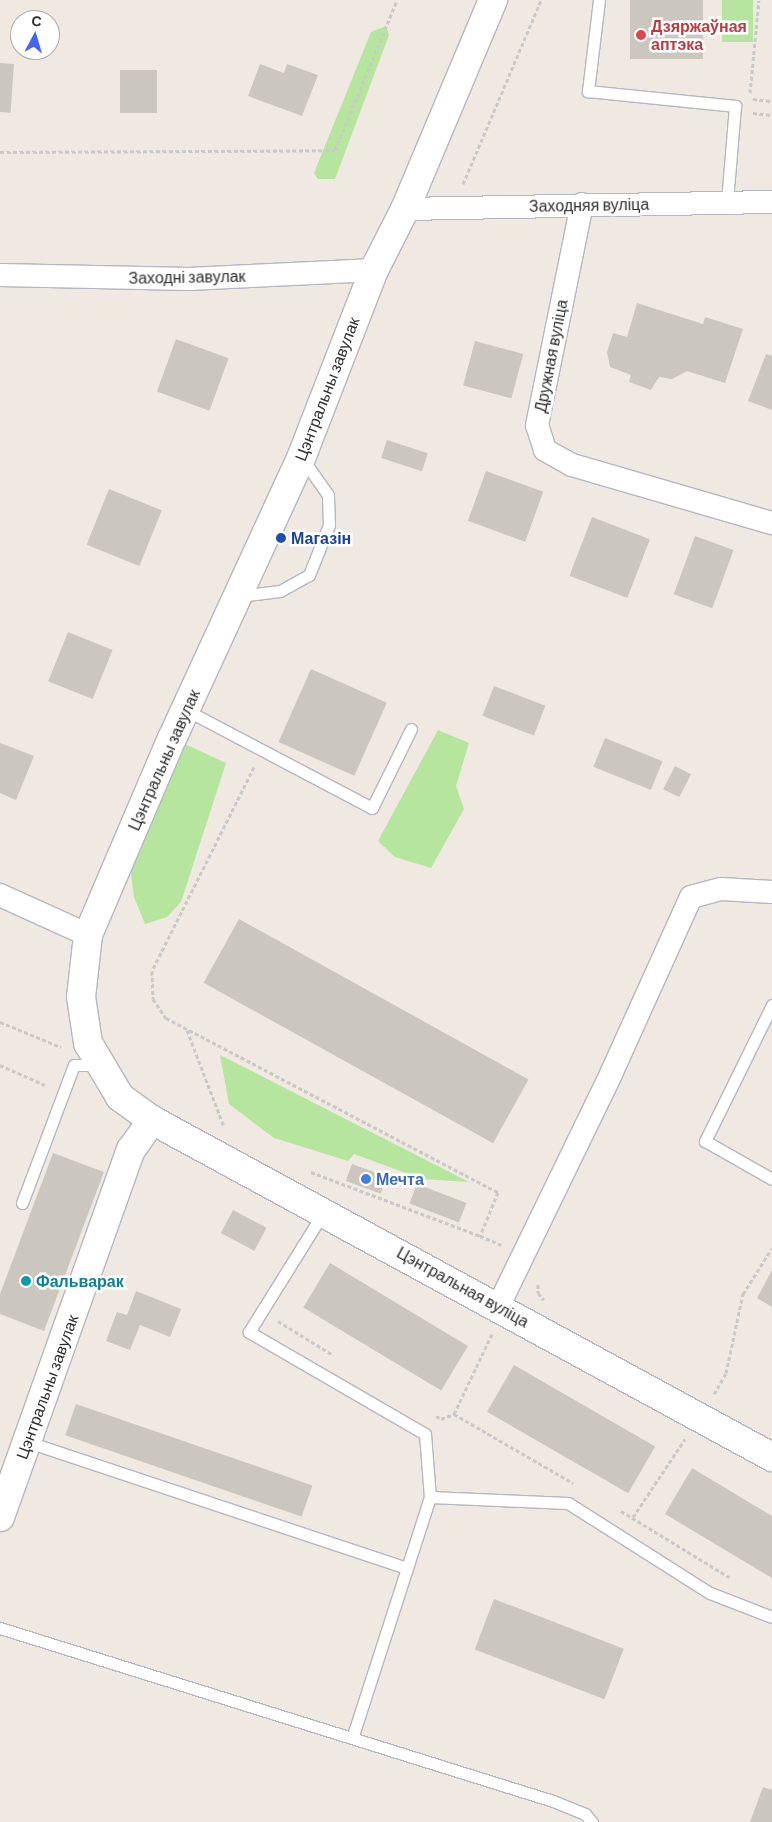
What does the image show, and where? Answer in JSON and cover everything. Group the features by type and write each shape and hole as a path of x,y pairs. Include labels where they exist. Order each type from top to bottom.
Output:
{"street":[{"name":"Цэнтральны завулак","path":"0,1517 131,1150 152,1120 120,1097 86,1065 88,1043 81,997 88,935 186,710 301,458 374,270 405,209 493,0"},
{"name":"Заходняя вуліца","path":"405,209 582,204 772,202"},
{"name":"Дружная вуліца","path":"582,204 537,425 545,450 572,465 772,523"},
{"name":"Заходні завулак","path":"0,275 189,279 374,270"},
{"path":"497,1317 691,897 721,888 772,892"},
{"path":"0,895 88,935"},
{"name":"Цэнтральная вуліца","path":"152,1120 324,1211 497,1317 772,1457"}],"lane":[{"path":"599,0 588,91 735,106 727,202"},
{"path":"239,596 280,591 309,574 329,525 328,495 301,458"},
{"path":"186,710 372,808 411,729"},
{"path":"772,1005 705,1141 772,1179"},
{"path":"22,1203 63,1094 86,1065"},
{"path":"324,1211 249,1332 425,1434 430,1497 353,1736"},
{"path":"28,1442 407,1568"},
{"path":"430,1497 568,1504 710,1593 772,1617"},
{"path":"0,1628 353,1736 553,1801 585,1814 592,1822"}],"path":[{"path":"0,152 335,150 397,0"},
{"path":"452,209 541,0"},
{"path":"759,0 750,99 772,101"},
{"path":"261,750 152,971 153,998 166,1018 498,1192 480,1236"},
{"path":"0,1022 63,1048 86,1065"},
{"path":"0,1065 63,1094"},
{"path":"307,1171 480,1236 537,1262 538,1293 548,1305"},
{"path":"277,1315 279,1324 339,1359"},
{"path":"433,1414 441,1419 454,1414 497,1317"},
{"path":"704,1392 721,1402"},
{"path":"454,1414 582,1488"},
{"path":"616,1508 731,1579"}],"green space":[{"path":"722,0 753,0 753,42 722,42"},
{"path":"386,26 389,35 335,179 318,179 314,173 371,32"},
{"path":"438,730 469,743 456,786 464,809 431,868 395,857 378,841"},
{"path":"172,738 226,763 181,902 167,917 145,924 134,897 127,843"},
{"path":"220,1055 469,1182 422,1179 354,1154 348,1161 274,1138 229,1104"}],"building":[{"path":"630,0 703,0 703,59 630,59"},
{"path":"0,63 14,64 11,113 0,112"},
{"path":"260,64 284,73 287,64 318,75 302,116 248,96"},
{"path":"120,70 157,70 157,113 120,113"},
{"path":"637,303 703,324 705,317 743,329 725,383 687,371 672,379 659,377 651,390 629,382 631,375 610,367 607,352 613,333 627,337"},
{"path":"176,339 229,358 209,411 157,392"},
{"path":"475,341 523,354 511,398 463,385"},
{"path":"766,354 772,356 772,410 748,401"},
{"path":"387,440 428,453 422,471 381,458"},
{"path":"486,471 543,492 525,542 468,521"},
{"path":"109,489 162,510 139,566 87,545"},
{"path":"592,517 650,539 627,598 569,576"},
{"path":"695,536 734,550 712,608 674,594"},
{"path":"68,632 113,650 93,699 48,681"},
{"path":"311,669 387,703 354,776 278,742"},
{"path":"494,686 545,706 534,736 483,716"},
{"path":"605,738 662,761 651,790 593,767"},
{"path":"0,743 34,756 16,800 0,793"},
{"path":"675,766 691,774 679,797 663,789"},
{"path":"239,919 528,1079 493,1143 204,983"},
{"path":"53,1153 104,1172 44,1331 0,1314 0,1294"},
{"name":"Мечта","path":"352,1164 387,1177 381,1194 346,1181"},
{"path":"417,1184 466,1203 459,1223 409,1204"},
{"path":"233,1210 267,1228 254,1251 221,1233"},
{"path":"330,1263 468,1346 441,1390 303,1308"},
{"path":"772,1270 772,1307 757,1298"},
{"path":"136,1291 181,1309 170,1337 140,1325 130,1350 106,1341 117,1312 127,1315"},
{"path":"514,1365 655,1446 628,1493 487,1412"},
{"path":"76,1404 312,1485 302,1517 65,1435"},
{"path":"692,1468 772,1516 772,1578 665,1514"},
{"path":"494,1599 624,1649 604,1699 475,1649"},
{"path":"763,1787 772,1790 772,1822 750,1822"}],"place":[{"name":"Дзяржаўная аптэка","path":"641,35"},
{"name":"Магазін","path":"281,538"},
{"name":"Мечта","path":"366,1179"},
{"name":"Фальварак","path":"26,1281"}]}
